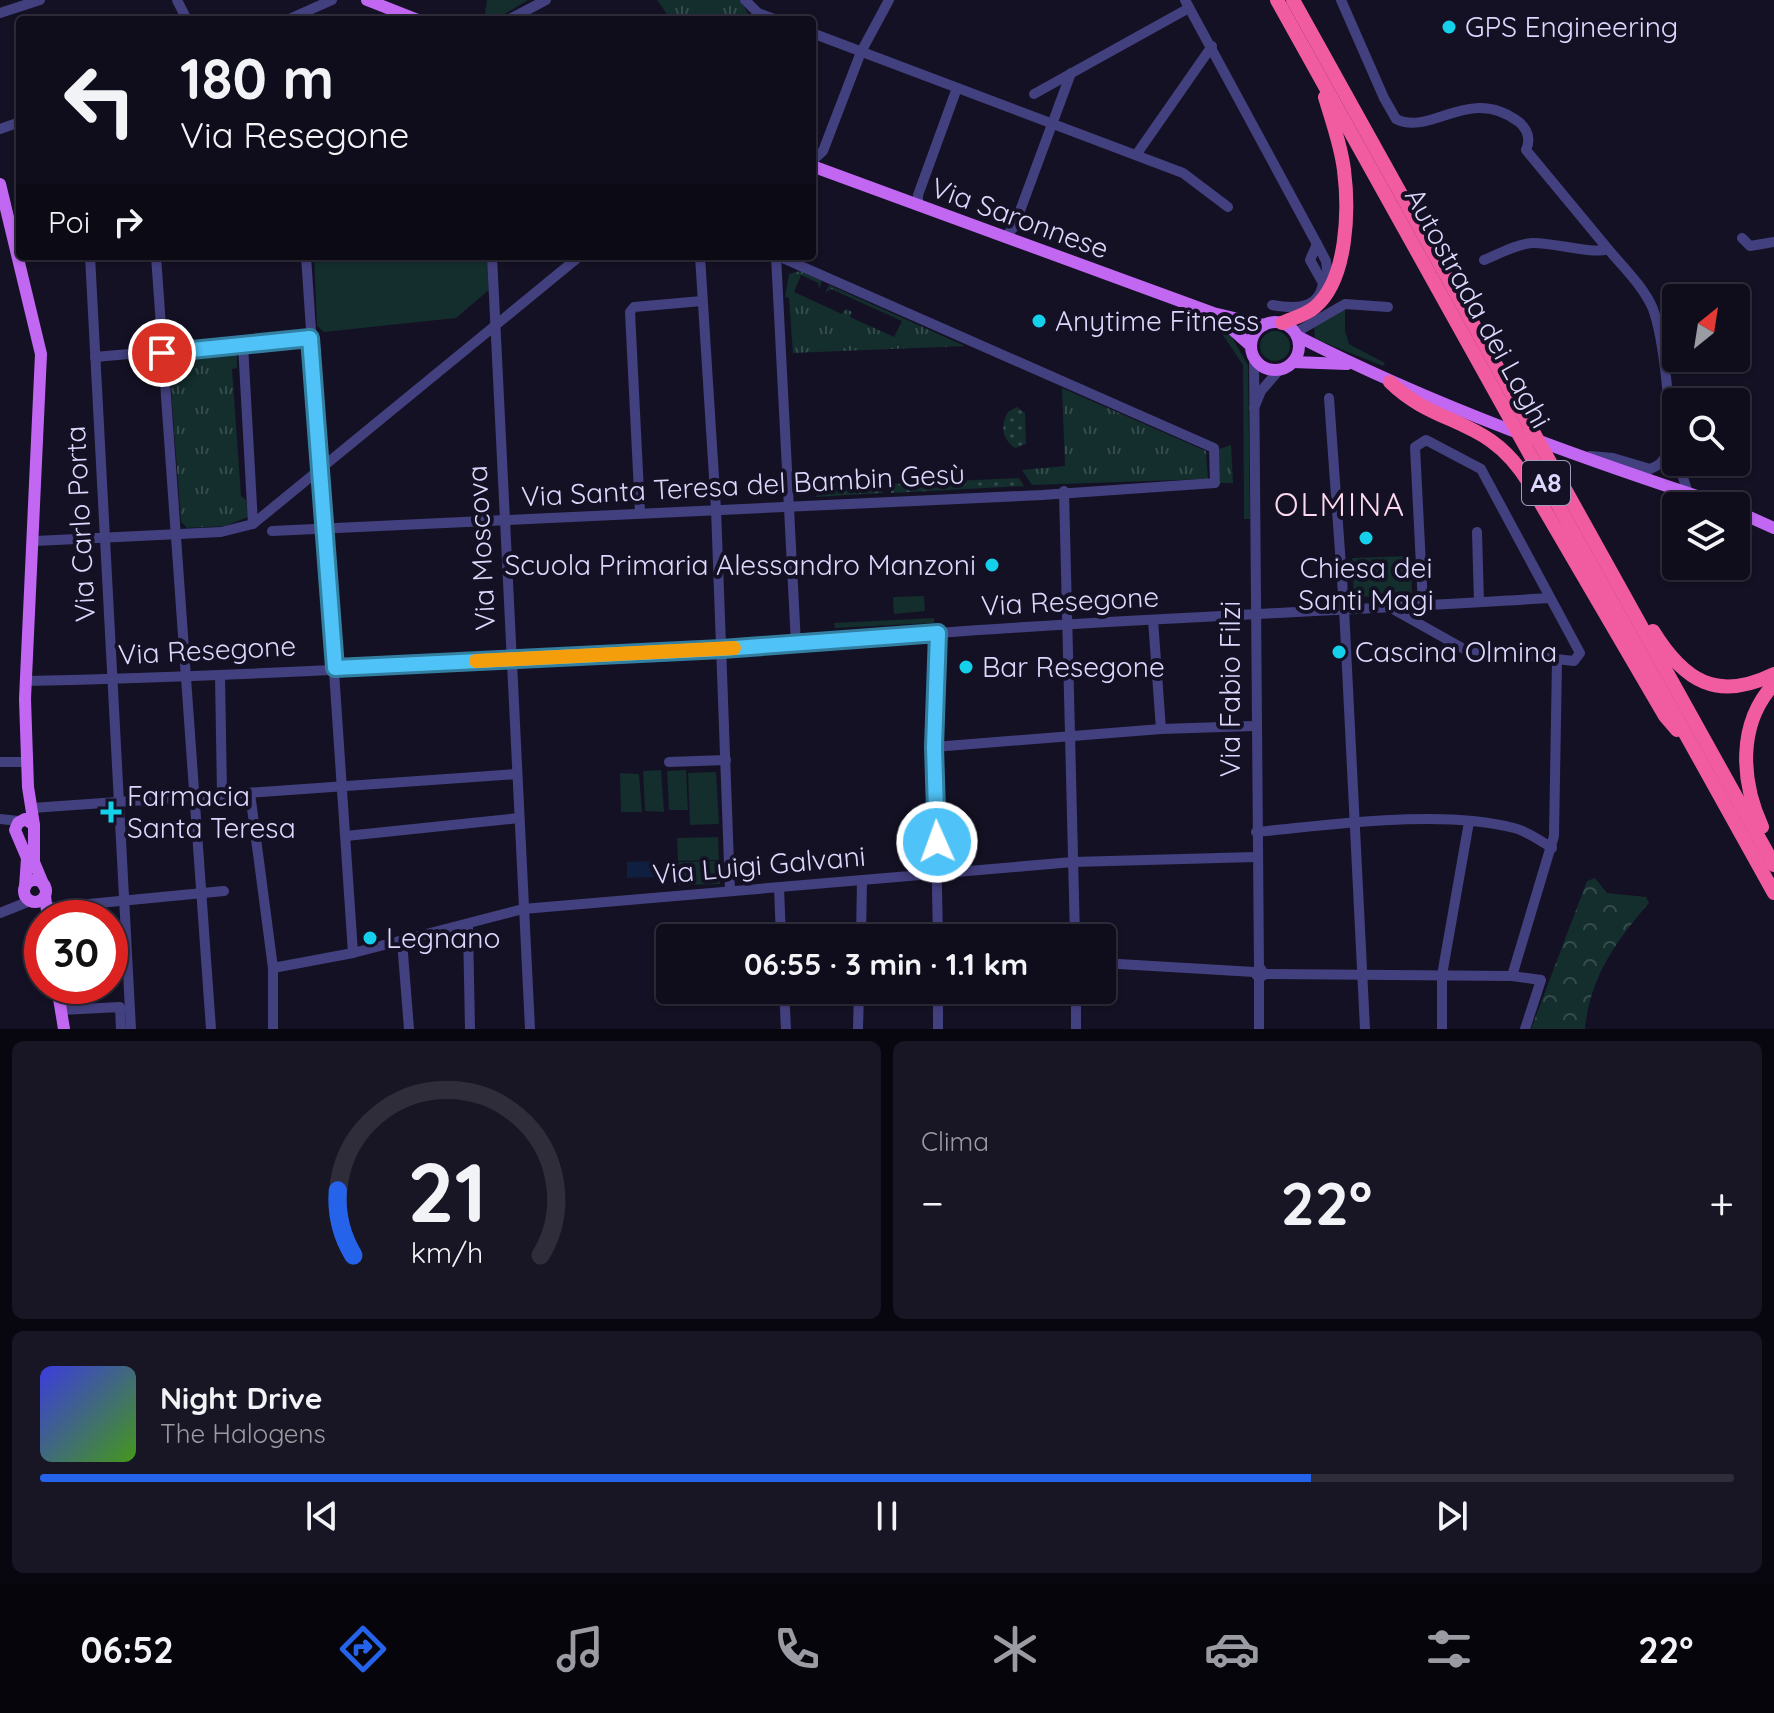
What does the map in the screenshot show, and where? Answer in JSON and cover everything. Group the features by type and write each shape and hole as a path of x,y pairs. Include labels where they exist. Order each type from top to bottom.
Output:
{"highway":[{"name":"Autostrada dei Laghi","path":"1277,0 1774,893"},
{"name":"Autostrada dei Laghi","path":"1293,0 1774,865"},
{"path":"1282,323 1308,312 1329,291 1338,266 1346,194 1338,143 1318,74"},
{"path":"1390,382 1415,403 1478,430 1507,453 1522,472 1665,716 1693,747"},
{"path":"1577,511 1660,642 1685,671 1706,683 1728,689 1774,674"},
{"path":"1774,684 1765,694 1747,736 1745,773 1755,811 1774,853"}],"main road":[{"path":"367,0 408,16"},
{"name":"Via Saronnese","path":"816,165 918,206 1213,313 1264,325 1282,323"},
{"path":"0,184 16,233"},
{"path":"22,260 41,354 35,541 26,681 28,787 32,808 22,824 41,900"},
{"name":"Via Saronnese","path":"1213,313 1265,368 1280,369"},
{"path":"1282,323 1296,335 1390,382 1553,446 1685,492"},
{"path":"1252,351 1256,332 1264,325"},
{"path":"1293,362 1298,353 1296,335"},
{"path":"1280,369 1293,362 1350,364"},
{"path":"1750,513 1774,519"},
{"path":"1750,517 1774,528"},
{"path":"25,887 28,862 22,824 28,787"},
{"path":"25,887 33,880 40,900"},
{"path":"25,887 38,900"},
{"path":"60,1004 64,1029"}],"street":[{"path":"0,13 40,0"},
{"path":"296,16 332,0"},
{"path":"516,16 546,0"},
{"path":"745,0 757,16"},
{"path":"816,159 823,151 861,52 889,0"},
{"path":"1341,0 1396,119 1414,123 1468,107 1485,107 1517,121 1526,129 1530,142 1526,150 1653,309 1661,343 1665,388"},
{"path":"1034,94 1187,4 1317,244 1330,279 1329,291"},
{"path":"816,35 1183,173 1228,207"},
{"path":"1136,155 1212,46"},
{"path":"1005,237 1014,227 1071,73"},
{"path":"918,206 918,195 957,88"},
{"path":"1742,238 1750,246 1774,242"},
{"path":"1484,260 1527,243 1574,246 1600,252 1608,249"},
{"path":"1272,305 1305,307 1316,299 1323,283 1310,260 1317,244"},
{"name":"Via Carlo Porta","path":"90,260 124,900"},
{"path":"156,260 211,1029"},
{"path":"306,260 353,953"},
{"name":"Via Moscova","path":"492,260 530,1029"},
{"path":"35,541 105,540 232,531 253,524 575,260"},
{"path":"700,260 716,509 730,891"},
{"path":"777,260 796,644"},
{"name":"Via Santa Teresa del Bambin Gesù","path":"272,531 1215,483 1214,448 786,260"},
{"path":"640,512 630,312 634,307 702,301"},
{"path":"1296,335 1345,304 1388,307"},
{"path":"95,357 310,338"},
{"path":"243,345 253,524"},
{"name":"Via Fabio Filzi","path":"1252,351 1259,1029"},
{"path":"1253,410 1261,391 1280,369"},
{"path":"1329,398 1344,608 1365,1029"},
{"path":"1389,607 1464,649 1557,661 1574,661 1580,653 1481,469 1426,440 1415,447 1423,605"},
{"path":"1580,455 1613,458 1650,469 1662,460"},
{"path":"1064,491 1075,924"},
{"path":"1477,532 1479,602"},
{"name":"Via Resegone","path":"26,681 185,677 722,649 1066,625 1549,598"},
{"path":"1153,620 1161,729"},
{"path":"938,633 934,747 938,924"},
{"path":"1512,976 1552,848 1557,661"},
{"path":"220,675 222,794"},
{"path":"934,747 1161,729 1254,726"},
{"path":"669,762 726,760"},
{"path":"0,762 27,762"},
{"path":"32,808 517,774"},
{"path":"250,793 273,968 273,1029"},
{"path":"346,836 519,818"},
{"path":"0,820 22,824"},
{"path":"1256,832 1356,823 1469,822 1516,828 1552,848"},
{"path":"1442,1029 1442,975 1469,822"},
{"name":"Via Luigi Galvani","path":"273,968 468,926 523,909 1073,862 1256,857"},
{"path":"861,924 862,880"},
{"path":"5,911 25,887"},
{"path":"779,887 780,924"},
{"path":"124,900 224,891"},
{"path":"468,926 470,1029"},
{"path":"402,941 409,1029"},
{"path":"1116,964 1259,973 1512,976 1541,980 1525,1029"},
{"name":"Via Carlo Porta","path":"128,974 131,1029"},
{"path":"785,1004 786,1029"},
{"path":"858,1029 859,1004"},
{"path":"938,1004 938,1029"},
{"path":"1076,1004 1076,1029"},
{"path":"61,1010 120,1007 121,1029"}],"green space":[{"path":"487,0 528,0 502,16 485,16"},
{"path":"657,0 740,0 749,16 668,16"},
{"path":"314,260 487,260 490,289 456,318 324,332 317,326"},
{"path":"800,271 822,281 819,289 818,283 801,275 794,292 842,314 846,309 852,312 850,317 894,337 902,321 831,289 826,292 829,285 965,346 793,353 789,298 785,297 789,274"},
{"path":"1345,308 1345,331 1349,344 1385,363 1383,366 1315,339 1314,326"},
{"path":"1217,326 1227,329 1248,365 1250,519 1244,519 1243,365"},
{"path":"1275,331 1286,335 1290,346 1286,357 1275,361 1264,357 1260,346 1264,335"},
{"path":"224,351 237,356 237,368 232,369 241,496 246,500 248,517 225,526 187,528 181,522 169,362 173,356 181,355 183,361 224,356"},
{"path":"1062,388 1206,451 1208,479 1032,485 1022,470 1065,466"},
{"path":"1017,407 1025,413 1026,444 1015,448 1007,440 1003,427 1008,412"},
{"path":"1231,445 1233,483 1220,483 1219,449"},
{"path":"1019,478 1024,486 891,493 891,484"},
{"path":"883,485 883,493 816,497 818,488"},
{"path":"1411,556 1412,595 1354,597 1352,558"},
{"path":"924,596 925,611 894,614 893,597"},
{"path":"934,618 934,623 835,628 834,623"},
{"path":"661,770 664,812 645,811 643,771"},
{"path":"686,770 688,810 669,810 667,771"},
{"path":"716,772 719,824 690,825 688,773"},
{"path":"620,773 639,774 642,812 621,812"},
{"path":"718,837 719,860 678,861 677,838"},
{"path":"720,861 720,884 679,885 678,862"},
{"path":"1595,878 1607,893 1646,897 1649,903 1606,961 1592,993 1585,1029 1531,1029 1587,881"}],"water":[{"path":"656,861 656,877 627,878 627,862"}],"slow traffic":[{"path":"476,661 734,648"}],"place":[{"name":"GPS Engineering","path":"1449,27"},
{"name":"Anytime Fitness","path":"1039,321"},
{"name":"Chiesa dei Santi Magi","path":"1366,538"},
{"name":"Scuola Primaria Alessandro Manzoni","path":"992,565"},
{"name":"Cascina Olmina","path":"1339,652"},
{"name":"Bar Resegone","path":"966,667"},
{"name":"Farmacia Santa Teresa","path":"111,812"},
{"name":"Legnano","path":"370,938"}],"district":[{"name":"OLMINA","path":"1340,505"}],"route":[{"path":"162,353 310,338 335,668 722,649 938,633 934,747 937,842"}]}
